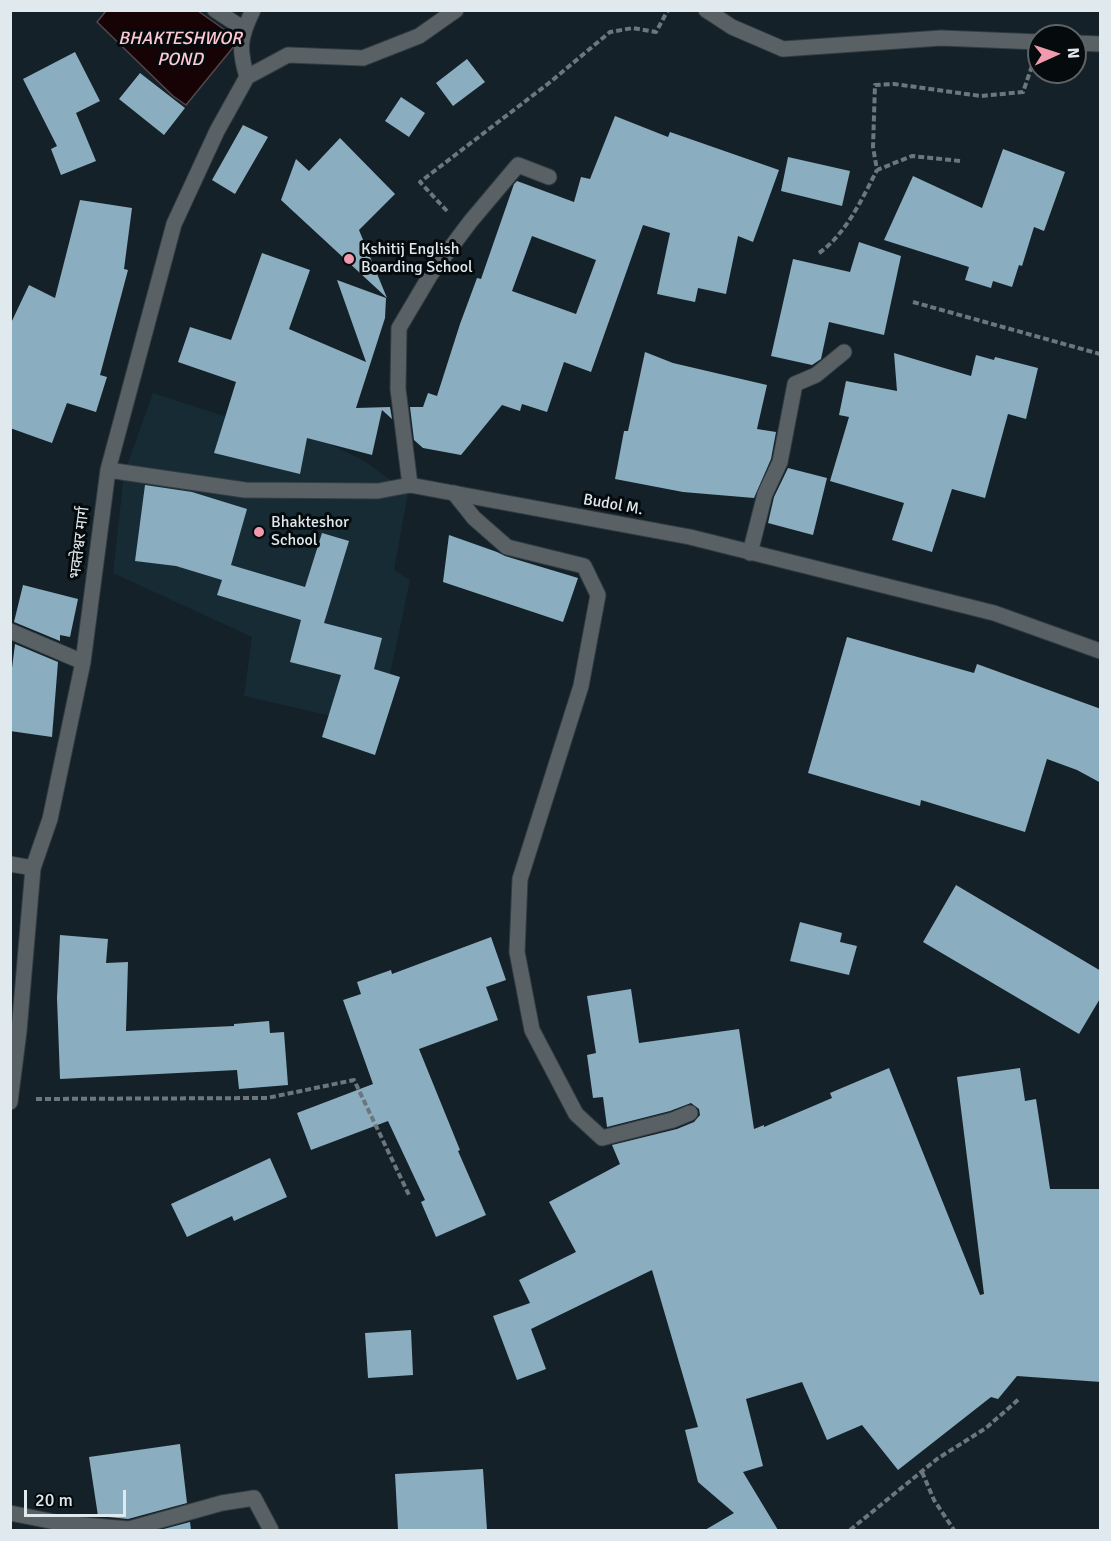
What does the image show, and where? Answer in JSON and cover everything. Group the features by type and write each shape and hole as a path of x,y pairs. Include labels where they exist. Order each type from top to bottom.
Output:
{"street":[{"path":"215,10 243,29"},
{"path":"253,10 243,29 240,55 247,77 288,55 363,58 419,36 456,10"},
{"path":"706,10 732,27 783,49 941,38 1027,42"},
{"name":"भक्तेश्वर मार्ग","path":"11,1101 33,868 50,819 83,662 108,470 174,224 217,131 247,77"},
{"path":"410,485 398,389 399,328 431,274 518,165 549,177"},
{"path":"750,553 765,494 780,462 795,384 816,375 844,352"},
{"name":"Budol M.","path":"108,470 245,490 378,491 410,485 454,493 690,537 994,613 1101,651"},
{"path":"454,493 474,518 507,547 584,566 598,595 581,686 520,879 518,952 532,1030 576,1114 602,1138 673,1120 690,1113"},
{"path":"10,632 83,662"},
{"path":"10,864 33,868"},
{"path":"10,1514 60,1523 129,1529 222,1503 254,1498 271,1530"}],"path":[{"path":"464,230 420,182 549,83 610,32 633,28 656,32 668,10"},
{"path":"819,253 828,247 838,235 877,170 873,147 874,85 894,84 981,96 1023,92 1027,80"},
{"path":"877,170 912,156 960,161"},
{"path":"913,302 1101,354"},
{"path":"11,1101 267,1098 354,1080 409,1195"},
{"path":"850,1530 937,1459 986,1428 1019,1399"},
{"path":"922,1472 934,1500 954,1530"}],"shaded area":[{"name":"Bhakteshor School","path":"153,393 224,416 304,432 363,460 408,493 394,570 410,580 379,727 244,696 252,637 113,573 124,474"}],"water":[{"name":"BHAKTESHWOR POND","path":"106,11 198,11 232,35 235,45 186,105 173,96 97,22"}],"building":[{"path":"75,52 100,101 76,113 96,161 61,175 51,149 57,146 23,79"},
{"path":"467,59 485,82 453,106 436,83"},
{"path":"140,73 185,108 164,135 119,99"},
{"path":"401,97 425,113 409,137 385,121"},
{"path":"615,116 668,137 670,132 779,170 753,242 738,236 726,294 698,288 695,302 657,294 670,233 643,225 591,372 564,362 547,412 522,404 520,411 502,405 461,455 423,448 414,440 410,407 423,407 428,393 437,396 460,324 477,278 481,279 514,184 517,181 574,202 581,177 590,179","holes":["532,236 596,260 576,314 512,291"]},
{"path":"243,125 268,137 235,194 212,180"},
{"path":"340,138 395,194 359,230 387,298 281,200 296,159 309,171"},
{"path":"1003,149 1065,172 1044,231 1034,227 1022,266 1019,265 1012,287 993,281 991,288 965,280 969,267 884,240 913,176 982,208"},
{"path":"788,157 850,171 842,206 781,191"},
{"path":"80,200 132,208 124,269 128,270 100,375 107,377 96,412 67,403 52,443 10,428 10,325 29,285 55,298"},
{"path":"859,242 901,256 884,335 829,322 821,359 812,365 771,356 793,259 850,272"},
{"path":"262,253 310,270 289,329 366,362 337,280 386,298 385,318 356,408 390,407 392,419 382,410 372,455 307,438 300,474 214,453 236,382 178,362 190,327 231,340"},
{"path":"645,352 673,363 767,385 757,429 776,432 771,459 754,498 683,492 615,479 624,431 628,431"},
{"path":"894,353 971,376 976,355 994,360 995,357 1038,368 1026,419 1008,414 985,498 952,489 932,552 892,540 904,503 830,481 849,417 839,415 846,381 897,391"},
{"path":"788,468 827,478 813,535 768,523 774,497"},
{"path":"145,485 192,492 247,509 231,565 305,587 322,533 349,541 324,623 382,638 374,669 400,677 375,755 322,737 341,675 290,662 301,620 217,595 222,580 176,566 135,561"},
{"path":"449,535 505,556 578,578 563,622 443,582"},
{"path":"23,585 78,599 70,637 60,635 60,641 14,622"},
{"path":"847,637 974,673 977,664 1101,709 1101,783 1077,770 1047,759 1025,832 921,800 920,806 808,773"},
{"path":"15,644 58,662 52,737 10,731 10,684"},
{"path":"956,885 1101,971 1101,997 1079,1034 923,942"},
{"path":"800,922 842,933 840,942 857,946 849,975 790,961"},
{"path":"60,935 108,939 106,963 128,962 126,1031 234,1026 234,1024 269,1021 270,1033 284,1032 288,1085 239,1089 237,1070 60,1079 57,998"},
{"path":"491,937 506,980 486,987 498,1020 419,1049 460,1150 458,1151 486,1215 436,1237 421,1202 425,1200 388,1121 311,1150 297,1113 373,1084 343,1000 361,994 357,982 391,970 392,974"},
{"path":"631,989 639,1043 739,1029 754,1129 764,1125 764,1127 832,1098 830,1093 889,1068 980,1295 984,1294 957,1077 1020,1068 1025,1101 1036,1099 1050,1189 1101,1189 1101,1382 1017,1376 998,1399 991,1397 898,1470 862,1425 827,1440 802,1382 746,1399 763,1466 743,1472 778,1530 705,1530 734,1513 698,1482 685,1430 698,1427 652,1270 531,1329 546,1369 517,1380 493,1316 530,1303 519,1280 576,1252 549,1202 620,1164 612,1145 677,1129 694,1122 700,1115 699,1109 691,1103 670,1111 607,1127 603,1097 593,1098 587,1055 596,1053 587,996"},
{"path":"270,1158 287,1197 234,1221 232,1216 187,1237 171,1204"},
{"path":"411,1330 413,1375 368,1378 365,1333"},
{"path":"180,1444 187,1503 128,1519 98,1516 89,1457"},
{"path":"483,1469 487,1530 398,1530 395,1474"},
{"path":"190,1522 191,1530 160,1530"}],"place":[{"name":"Kshitij English Boarding School","path":"349,259"},
{"name":"Bhakteshor School","path":"259,532"}]}
